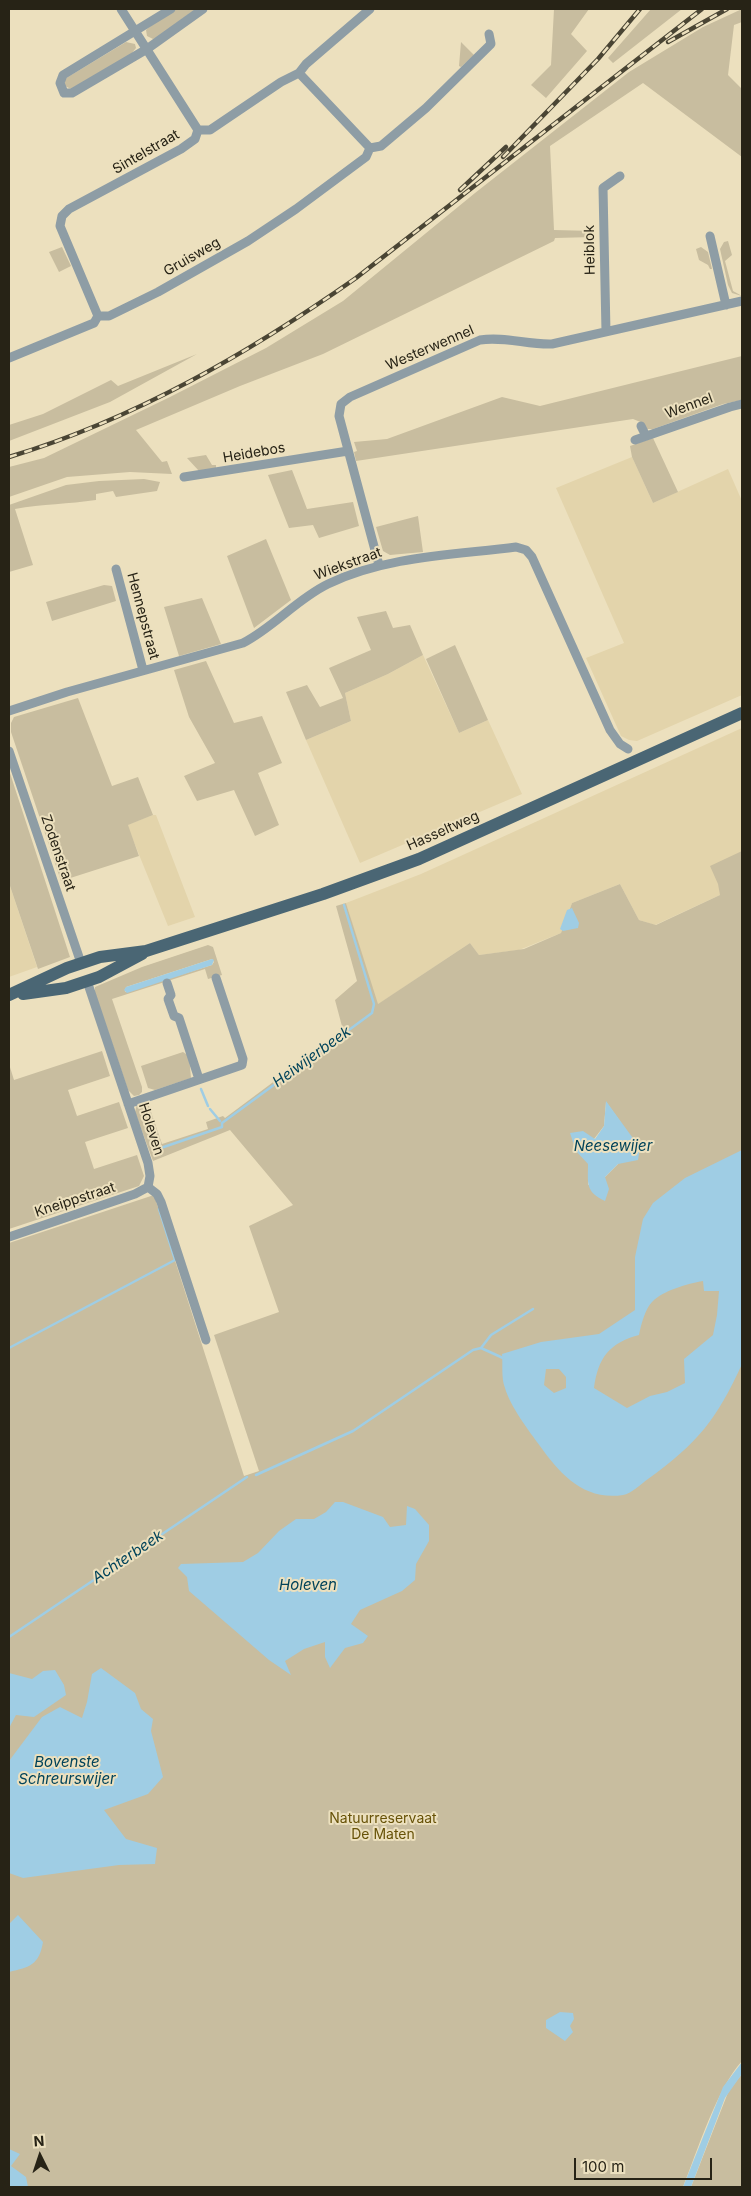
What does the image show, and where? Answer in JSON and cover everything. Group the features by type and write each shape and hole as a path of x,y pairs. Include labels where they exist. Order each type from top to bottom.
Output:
{"main road":[{"name":"Hasseltweg","path":"9,996 67,968 100,957 146,951 323,894 419,860 742,713"},
{"name":"Hasseltweg","path":"9,996 66,988 106,974 146,951"},
{"path":"81,964 88,964 92,970 92,976 87,981"}],"street":[{"path":"121,9 198,130"},
{"path":"171,9 63,75 60,83 64,92 72,93 147,49 203,9"},
{"name":"Sintelstraat","path":"98,316 60,226 62,216 69,209 181,149 195,139 198,130 210,130 288,78 299,73 306,64 370,9"},
{"name":"Gruisweg","path":"9,358 94,323 98,316 109,316 158,292 248,241 351,169 366,157 370,148 381,146 426,108 491,44 489,34"},
{"path":"299,73 370,148"},
{"name":"Heiblok","path":"606,332 603,188 620,176"},
{"path":"710,236 726,305"},
{"name":"Westerwennel","path":"379,564 339,416 341,404 350,397 480,340 502,339 538,345 552,344 742,301"},
{"name":"Wennel","path":"635,440 730,406 742,404"},
{"path":"641,426 646,436"},
{"name":"Heidebos","path":"184,477 348,451"},
{"name":"Wiekstraat","path":"9,711 143,670 243,643 256,636 313,592 330,583 379,564 516,547 526,550 532,557 610,730 620,744 628,749"},
{"name":"Hennepstraat","path":"116,569 143,670"},
{"name":"Zodenstraat","path":"9,751 81,964"},
{"path":"128,1104 242,1065 243,1059 216,978"},
{"name":"Holeven","path":"87,981 148,1163 150,1176 148,1186"},
{"path":"167,984 171,995 168,999 174,1016 179,1018 199,1079"},
{"path":"148,1186 157,1194 161,1202 206,1340"},
{"name":"Kneippstraat","path":"9,1236 135,1194 148,1186"}],"shaded area":[{"path":"632,457 653,503 728,469 742,501 742,695 637,741 621,736 586,658 624,643 556,488"},
{"path":"423,655 459,733 488,720 522,794 360,863 306,740 351,721 345,693 388,674"},
{"path":"742,728 742,873 720,895 655,925 639,920 620,884 572,903 561,933 519,950 479,955 470,943 377,1005 346,903 421,874"},
{"path":"156,815 195,917 168,926 127,825"},
{"path":"9,883 37,967 9,977"}],"green space":[{"path":"175,9 196,9 156,38 153,39 147,36 146,30 148,28"},
{"path":"554,9 589,9 571,34 587,51 546,98 531,85 551,65"},
{"path":"651,9 682,9 613,63 608,58"},
{"path":"742,9 742,22 734,25 728,75 742,89 742,157 643,83 550,146 554,230 594,231 594,237 555,238 554,241 323,354 240,386 136,430 162,462 167,461 172,474 130,472 67,477 9,497 9,467 44,458 170,397 266,348 343,301 475,193 629,72 703,27"},
{"path":"126,42 135,44 136,48 131,54 71,89 65,86 65,79"},
{"path":"461,42 474,55 461,67 459,66"},
{"path":"728,241 732,255 725,261 733,291 742,296 732,293 728,285 720,249 724,242"},
{"path":"62,247 71,266 59,272 49,252"},
{"path":"701,247 708,252 712,269 699,260 696,249"},
{"path":"197,354 110,402 9,441 9,425 43,414 111,380 118,386"},
{"path":"742,356 742,400 723,404 653,429 647,429 643,423 633,419 356,461 354,452 357,451 354,442 387,439 502,397 540,406"},
{"path":"653,438 678,492 653,503 632,457 630,446"},
{"path":"206,455 212,465 216,465 216,468 199,471 187,458"},
{"path":"292,470 307,509 353,502 359,526 319,538 313,525 289,528 268,475"},
{"path":"144,479 160,482 157,491 116,497 113,491 96,494 96,500 15,509 33,565 9,572 9,505 66,485"},
{"path":"418,516 423,552 390,555 383,551 376,527"},
{"path":"266,539 291,600 254,628 227,556"},
{"path":"104,585 112,586 116,601 52,621 46,602"},
{"path":"202,598 221,644 179,656 164,607"},
{"path":"386,611 393,628 410,625 423,655 388,674 345,693 351,721 306,740 286,692 307,685 320,707 343,698 329,668 371,650 357,617"},
{"path":"455,645 488,720 459,733 426,659"},
{"path":"206,661 234,723 262,716 282,763 258,773 279,825 255,836 234,790 197,801 184,776 215,763 189,717 174,670"},
{"path":"78,698 112,786 138,777 153,815 128,825 139,856 61,881 11,732 11,723 14,717"},
{"path":"9,770 70,957 38,969 9,883"},
{"name":"Natuurreservaat De Maten","path":"742,851 742,2061 724,2087 716,2104 683,2187 9,2187 9,1243 154,1195 244,1476 259,1471 214,1335 279,1312 249,1226 293,1205 230,1130 153,1161 135,1112 137,1104 145,1101 148,1103 162,1144 208,1129 206,1122 223,1116 225,1118 343,1030 335,1000 357,981 336,906 346,903 378,1004 470,943 479,955 524,949 561,933 572,903 620,884 639,920 656,925 720,895 718,884 710,866","holes":["606,1102 621,1123 618,1164 605,1177 588,1185 588,1164 594,1139 604,1126"]},
{"path":"208,945 213,947 222,975 208,979 205,969 112,999 142,1087 142,1092 134,1096 128,1090 95,993 95,987 142,967","holes":["212,959 214,962 212,965 125,992 126,987"]},
{"path":"102,1051 110,1076 68,1090 77,1116 119,1102 128,1128 85,1142 94,1169 137,1155 144,1176 139,1186 9,1229 9,1064 14,1080"},
{"path":"183,1052 189,1056 191,1078 155,1090 148,1088 141,1066"},
{"path":"742,2074 742,2187 691,2187 729,2090"}],"water":[{"path":"572,908 579,923 578,928 563,931 560,929 567,910"},
{"path":"212,959 214,960 212,965 127,993 124,990 126,987"},
{"name":"Neesewijer","path":"606,1101 640,1148 638,1160 618,1164 605,1177 609,1189 605,1201 591,1190 588,1182 588,1164 576,1151 570,1133 583,1131 595,1139 604,1126"},
{"path":"742,1150 742,1364 724,1400 714,1415 704,1429 680,1454 629,1493 609,1496 596,1494 585,1490 565,1475 525,1426 507,1395 504,1384 502,1354 541,1342 599,1334 635,1310 635,1257 643,1219 653,1203 685,1178","holes":["703,1281 704,1291 719,1291 717,1315 713,1335 684,1359 685,1383 667,1392 650,1396 627,1408 594,1388 598,1368 602,1360 620,1342 639,1335 645,1313 652,1302 669,1291","546,1369 559,1369 566,1377 566,1388 554,1393 544,1385"]},
{"name":"Holeven","path":"335,1502 343,1502 383,1517 390,1527 406,1525 407,1506 415,1509 429,1525 429,1541 416,1564 415,1580 402,1591 360,1610 351,1624 368,1636 363,1643 345,1648 330,1668 325,1657 325,1642 304,1649 285,1661 291,1675 269,1660 189,1591 187,1577 178,1568 181,1564 243,1562 258,1553 279,1531 296,1519 314,1519 326,1512"},
{"name":"Bovenste Schreurswijer","path":"101,1668 135,1693 141,1709 153,1719 151,1731 163,1777 148,1794 104,1810 126,1839 157,1848 155,1864 119,1865 23,1878 9,1873 9,1761 42,1717 60,1707 82,1718 92,1674"},
{"path":"55,1670 64,1685 66,1695 34,1717 16,1715 9,1728 9,1673 32,1679 43,1671"},
{"path":"18,1915 43,1942 39,1956 32,1964 9,1972 9,1924"},
{"path":"560,2012 573,2013 574,2019 570,2026 573,2032 565,2041 546,2028 546,2020"},
{"path":"742,2062 742,2074 725,2098 691,2187 683,2187 723,2087"},
{"path":"9,2149 20,2154 11,2166 26,2177 28,2187 9,2187"}],"waterway":[{"name":"Heiwijerbeek","path":"155,1150 222,1127 222,1123 372,1013 374,1004 344,905"},
{"path":"201,1089 208,1106"},
{"path":"210,1109 220,1121"},
{"name":"Heiwijerbeek","path":"9,1348 175,1260 159,1209"},
{"path":"481,1348 491,1335 533,1309"},
{"name":"Achterbeek","path":"256,1475 353,1431 473,1350 481,1348 503,1358"},
{"name":"Achterbeek","path":"9,1637 247,1477"}],"railway":[{"path":"503,157 598,59 640,9"},
{"path":"9,457 101,424 146,403 232,358 316,306 356,278 702,9"},
{"path":"668,42 727,9"},
{"path":"460,190 506,147"}]}
